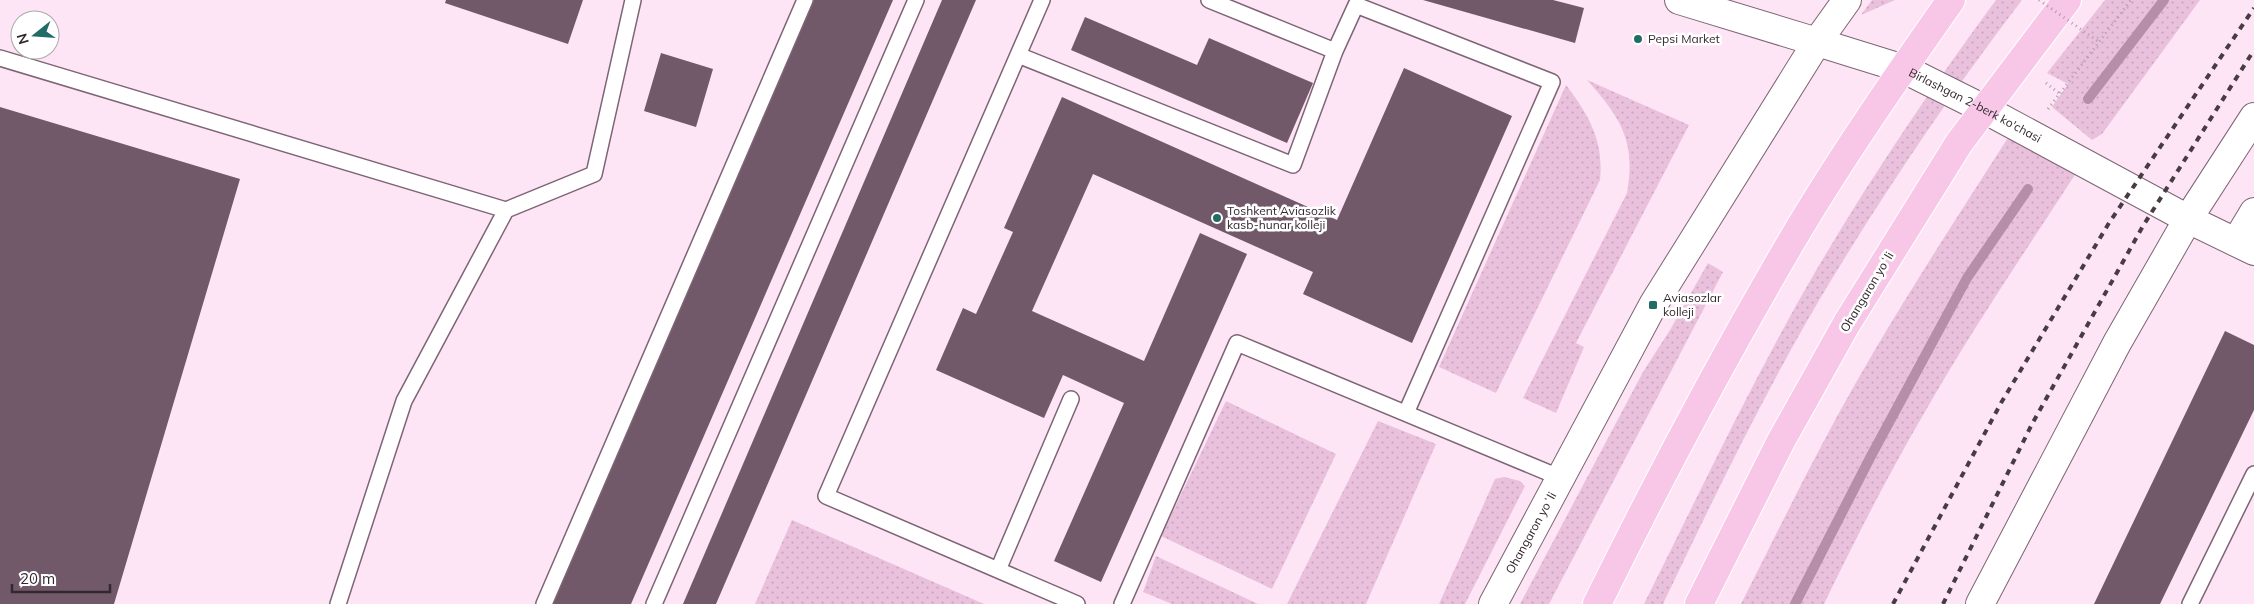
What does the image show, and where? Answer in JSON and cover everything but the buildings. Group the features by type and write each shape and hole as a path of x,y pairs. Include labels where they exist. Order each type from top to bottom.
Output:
{"highway":[{"path":"1597,604 1625,547 1707,393 1794,237 1951,0"},
{"name":"Ohangaron yoʻli","path":"1699,604 1781,441 1847,323 1941,170 1984,109 2067,0"}],"street":[{"name":"Birlashgan 2-berk ko'chasi","path":"1679,0 1904,69 1984,109 2188,219 2245,246"},
{"name":"Ohangaron yoʻli","path":"1493,604 1653,306 1817,42 1848,0"},
{"path":"1980,604 2117,343 2188,219 2254,117"},
{"path":"2245,246 2254,212"}],"lane":[{"path":"0,58 506,210 594,174 633,0"},
{"path":"544,604 805,0"},
{"path":"654,604 916,0"},
{"path":"1042,0 826,496 1076,604"},
{"path":"1209,0 1335,51"},
{"path":"1018,55 1293,165 1335,51 1356,5 1552,82 1406,413"},
{"path":"338,604 404,401 506,210"},
{"path":"1122,604 1237,343 1561,478"},
{"path":"998,570 1071,399"},
{"path":"2190,604 2254,474"}],"path":[{"path":"2039,0 2099,42"},
{"path":"2045,113 2131,0"},
{"path":"2046,83 2060,94"}],"shaded area":[{"path":"1872,0 1895,0 1861,15"},
{"path":"1996,0 2022,0 1922,138 1830,282 1764,400 1722,481 1663,604 1644,604 1747,396 1814,274 1856,204 1901,135"},
{"path":"2105,0 2200,0 2102,134 2092,140 2052,107 2068,84 2047,73"},
{"path":"1587,80 1689,125 1576,343 1584,347 1556,413 1523,398 1627,193 1629,175 1627,144 1623,131 1609,106"},
{"path":"1566,85 1582,107 1593,129 1600,153 1600,180 1496,393 1439,367"},
{"path":"2020,119 2082,164 1982,317 1944,379 1886,482 1824,604 1741,604 1813,462 1858,379 1917,280"},
{"path":"1708,263 1723,272 1549,604 1520,604 1643,372 1670,330"},
{"path":"1226,401 1336,454 1272,589 1161,536"},
{"path":"1378,421 1436,444 1366,604 1287,604"},
{"path":"1504,477 1520,481 1525,486 1465,604 1439,604 1495,479"},
{"path":"792,520 984,604 755,604"},
{"path":"1156,556 1258,604 1172,604 1143,592"}],"waterway":[{"path":"2088,99 2164,0"},
{"path":"1795,604 1871,456 1967,278 2028,189"}],"railway":[{"path":"1893,604 2001,403 2109,223 2254,8"},
{"path":"1943,604 2032,424 2143,226 2254,50"}],"place":[{"name":"Pepsi Market","path":"1638,39"},
{"name":"Toshkent Aviasozlik kasb-hunar kolleji","path":"1217,218"},
{"name":"Aviasozlar kolleji","path":"1653,305"}]}
